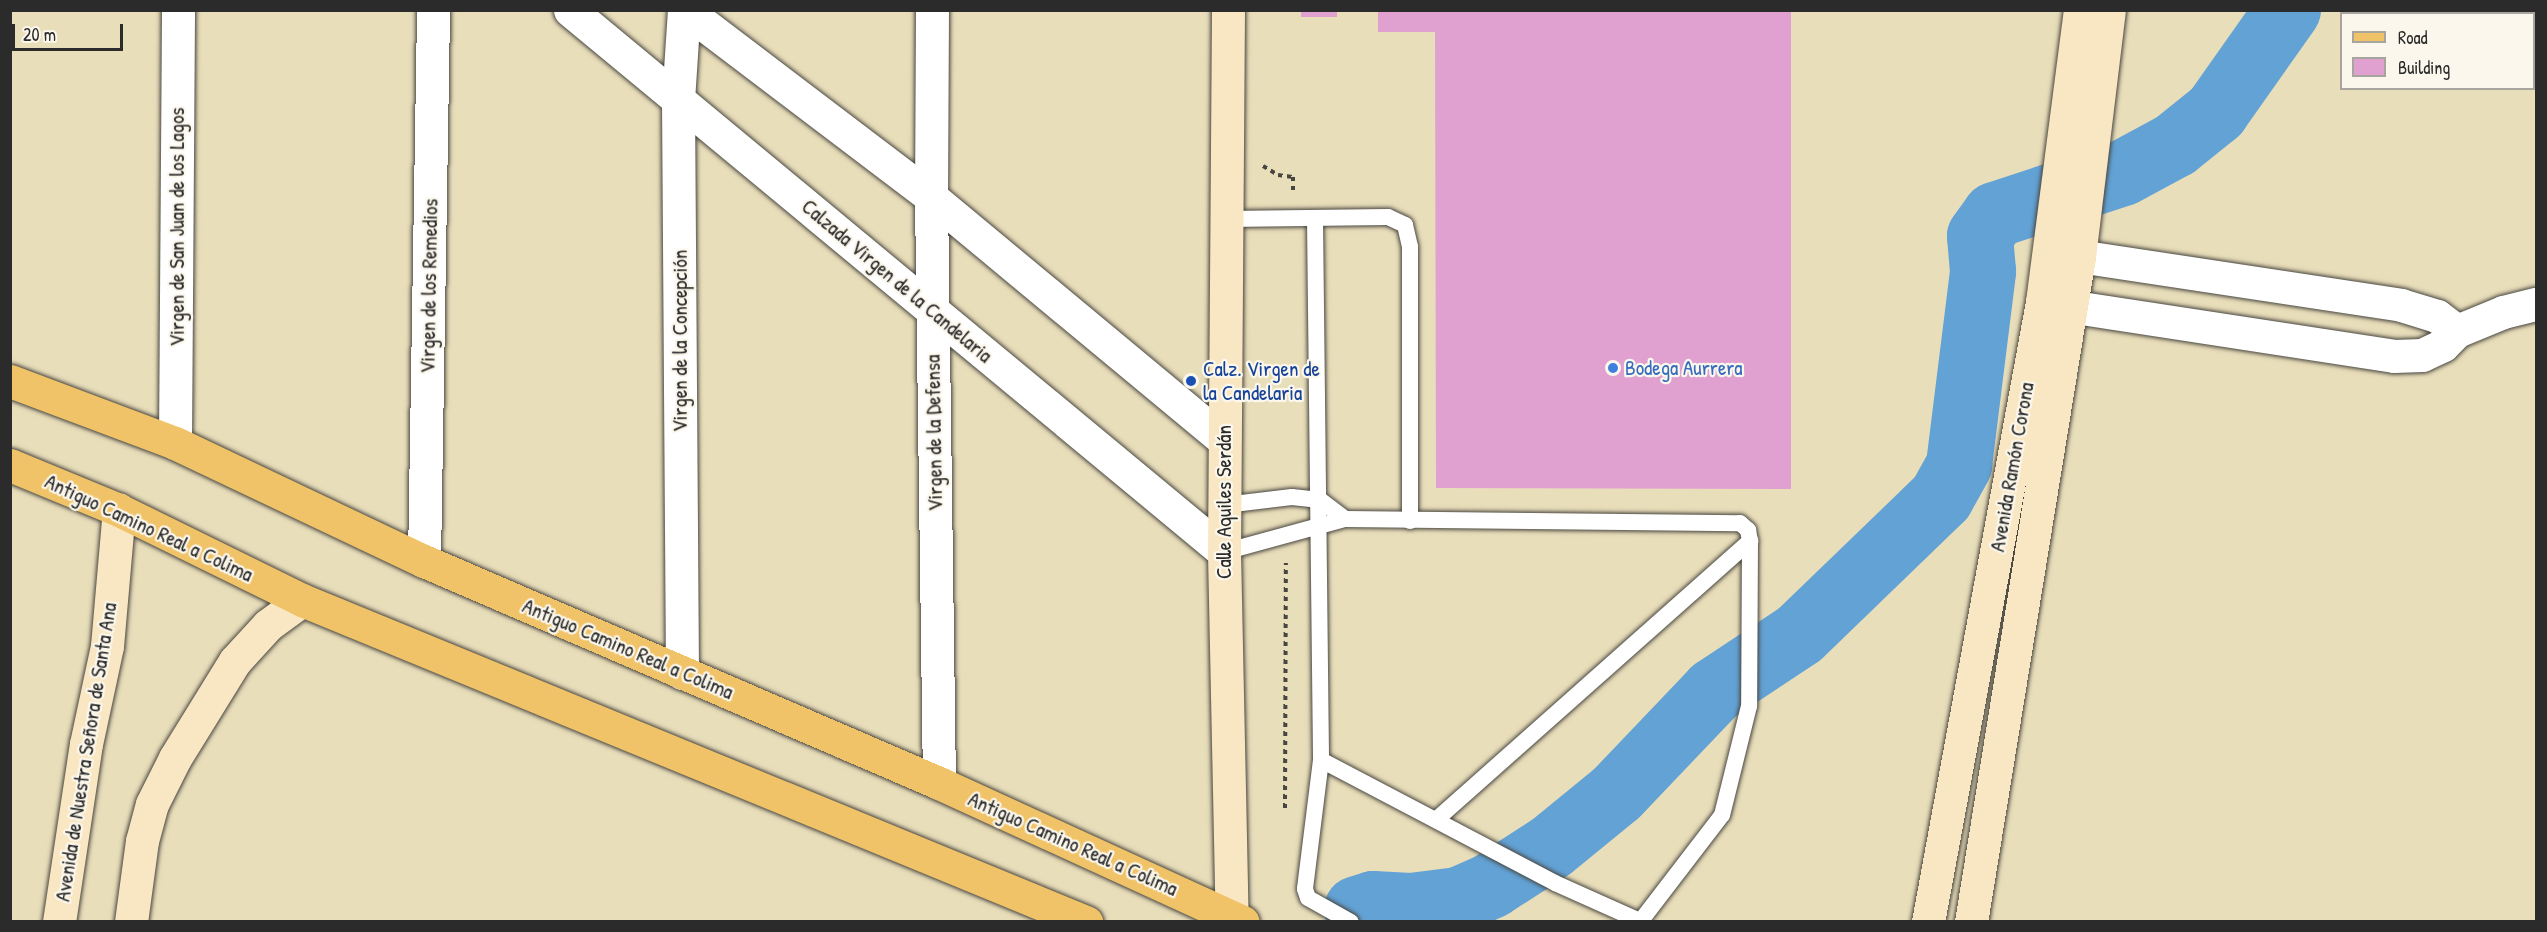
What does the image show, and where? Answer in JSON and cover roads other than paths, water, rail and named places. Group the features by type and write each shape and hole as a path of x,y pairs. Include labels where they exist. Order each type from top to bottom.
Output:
{"main road":[{"name":"Antiguo Camino Real a Colima","path":"10,381 175,443 424,561 939,783 1236,920"},
{"name":"Antiguo Camino Real a Colima","path":"10,465 119,510 302,600 1086,921"},
{"path":"818,811 1031,921"}],"street":[{"name":"Virgen de San Juan de los Lagos","path":"175,443 178,10"},
{"name":"Virgen de los Remedios","path":"424,561 433,10"},
{"name":"Calzada Virgen de la Candelaria","path":"570,10 1224,552"},
{"name":"Virgen de la Concepción","path":"682,673 678,100 685,10"},
{"path":"685,10 931,197 1224,440"},
{"name":"Virgen de la Defensa","path":"932,10 932,310 939,783"},
{"name":"Calle Aquiles Serdán","path":"1228,10 1224,552 1236,920"},
{"name":"Avenida Ramón Corona","path":"2080,10 2081,122"},
{"name":"Avenida Ramón Corona","path":"1971,921 2081,122 2109,10"},
{"path":"2064,254 2401,305 2437,316 2457,330"},
{"path":"2057,305 2394,356 2422,355 2443,345 2457,330 2534,300"},
{"name":"Avenida Ramón Corona","path":"1928,921 2057,305"},
{"name":"Avenida de Nuestra Señora de Santa Ana","path":"59,921 77,794 107,646 119,510"},
{"path":"131,921 142,841 152,804 175,758 235,661 268,625 302,600"}],"lane":[{"path":"1226,219 1388,218 1405,225 1410,247 1410,521"},
{"path":"1315,219 1321,527 1321,760 1306,893 1352,921"},
{"path":"1224,505 1268,498 1320,500 1345,519"},
{"path":"1224,552 1345,519 1736,521 1748,531 1750,542 1749,706 1722,815 1640,921 1555,883 1321,760"},
{"path":"1437,819 1750,542"}],"waterway":[{"path":"1357,909 1373,904 1411,906 1459,900 1492,885 1551,847 1617,793 1714,691 1800,634 1941,498 1959,465 1983,271 1980,236 1995,215 2123,173 2175,145 2216,112 2288,10"}],"place":[{"name":"Bodega Aurrera","path":"1613,368"},
{"name":"Calz. Virgen de la Candelaria","path":"1191,381"}]}
